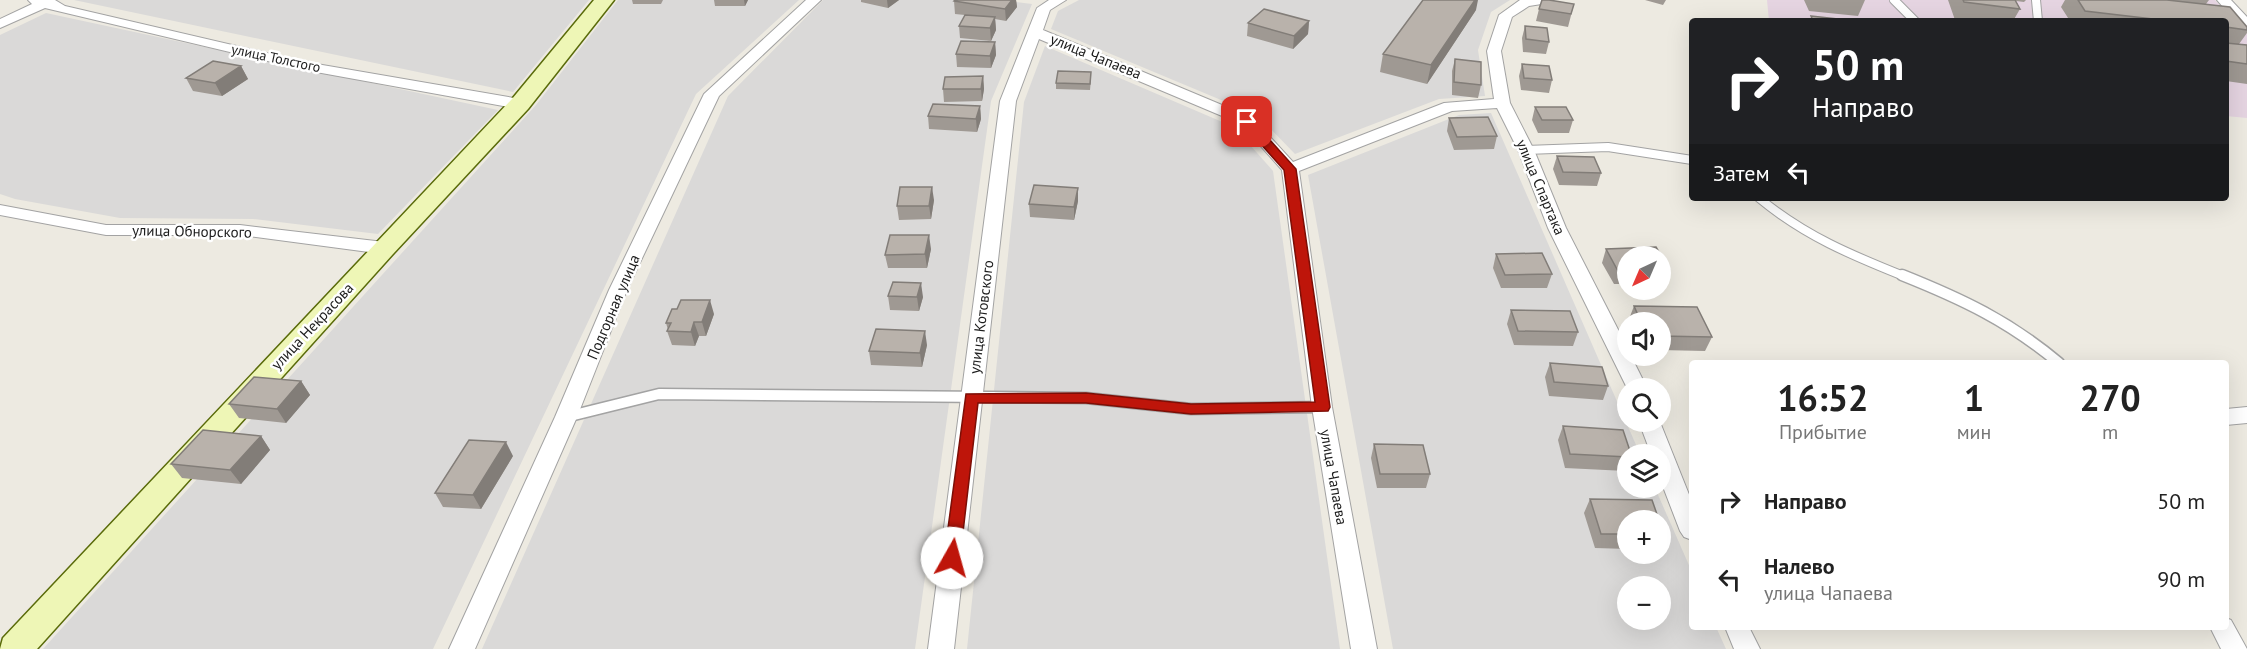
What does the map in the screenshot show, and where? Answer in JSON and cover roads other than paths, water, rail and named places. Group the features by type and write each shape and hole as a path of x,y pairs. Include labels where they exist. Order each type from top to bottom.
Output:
{"main road":[{"name":"улица Некрасова","path":"15,649 384,248 520,104 604,0"}],"street":[{"name":"Подгорная улица","path":"462,649 566,417 618,290 712,94 814,0"},
{"path":"1054,0 1059,0"},
{"name":"улица Котовского","path":"941,649 1008,101 1044,8 1059,0"},
{"name":"улица Спартака","path":"1543,0 1525,3 1506,15 1494,51 1502,104 1526,150 1557,228 1632,378"},
{"path":"2224,0 2247,26"},
{"name":"улица Толстого","path":"43,1 305,66 520,104"},
{"path":"0,24 43,1"},
{"name":"улица Чапаева","path":"1035,32 1188,93 1247,122 1290,169 1323,407 1364,649"},
{"path":"1290,169 1450,106 1502,104"},
{"name":"улица Обнорского","path":"0,210 106,230 240,230 384,248"},
{"path":"2229,417 2247,415"},
{"path":"1653,432 1689,523"},
{"path":"1738,630 1747,649"},
{"path":"2224,630 2234,649"}],"lane":[{"path":"1894,0 1912,18"},
{"path":"2036,0 2038,18"},
{"path":"1526,150 1608,147 1689,160"},
{"path":"1764,201 1788,222 1839,250 1964,300 2027,336 2056,360"},
{"path":"566,417 659,394 1086,398 1191,409 1323,407"}]}
